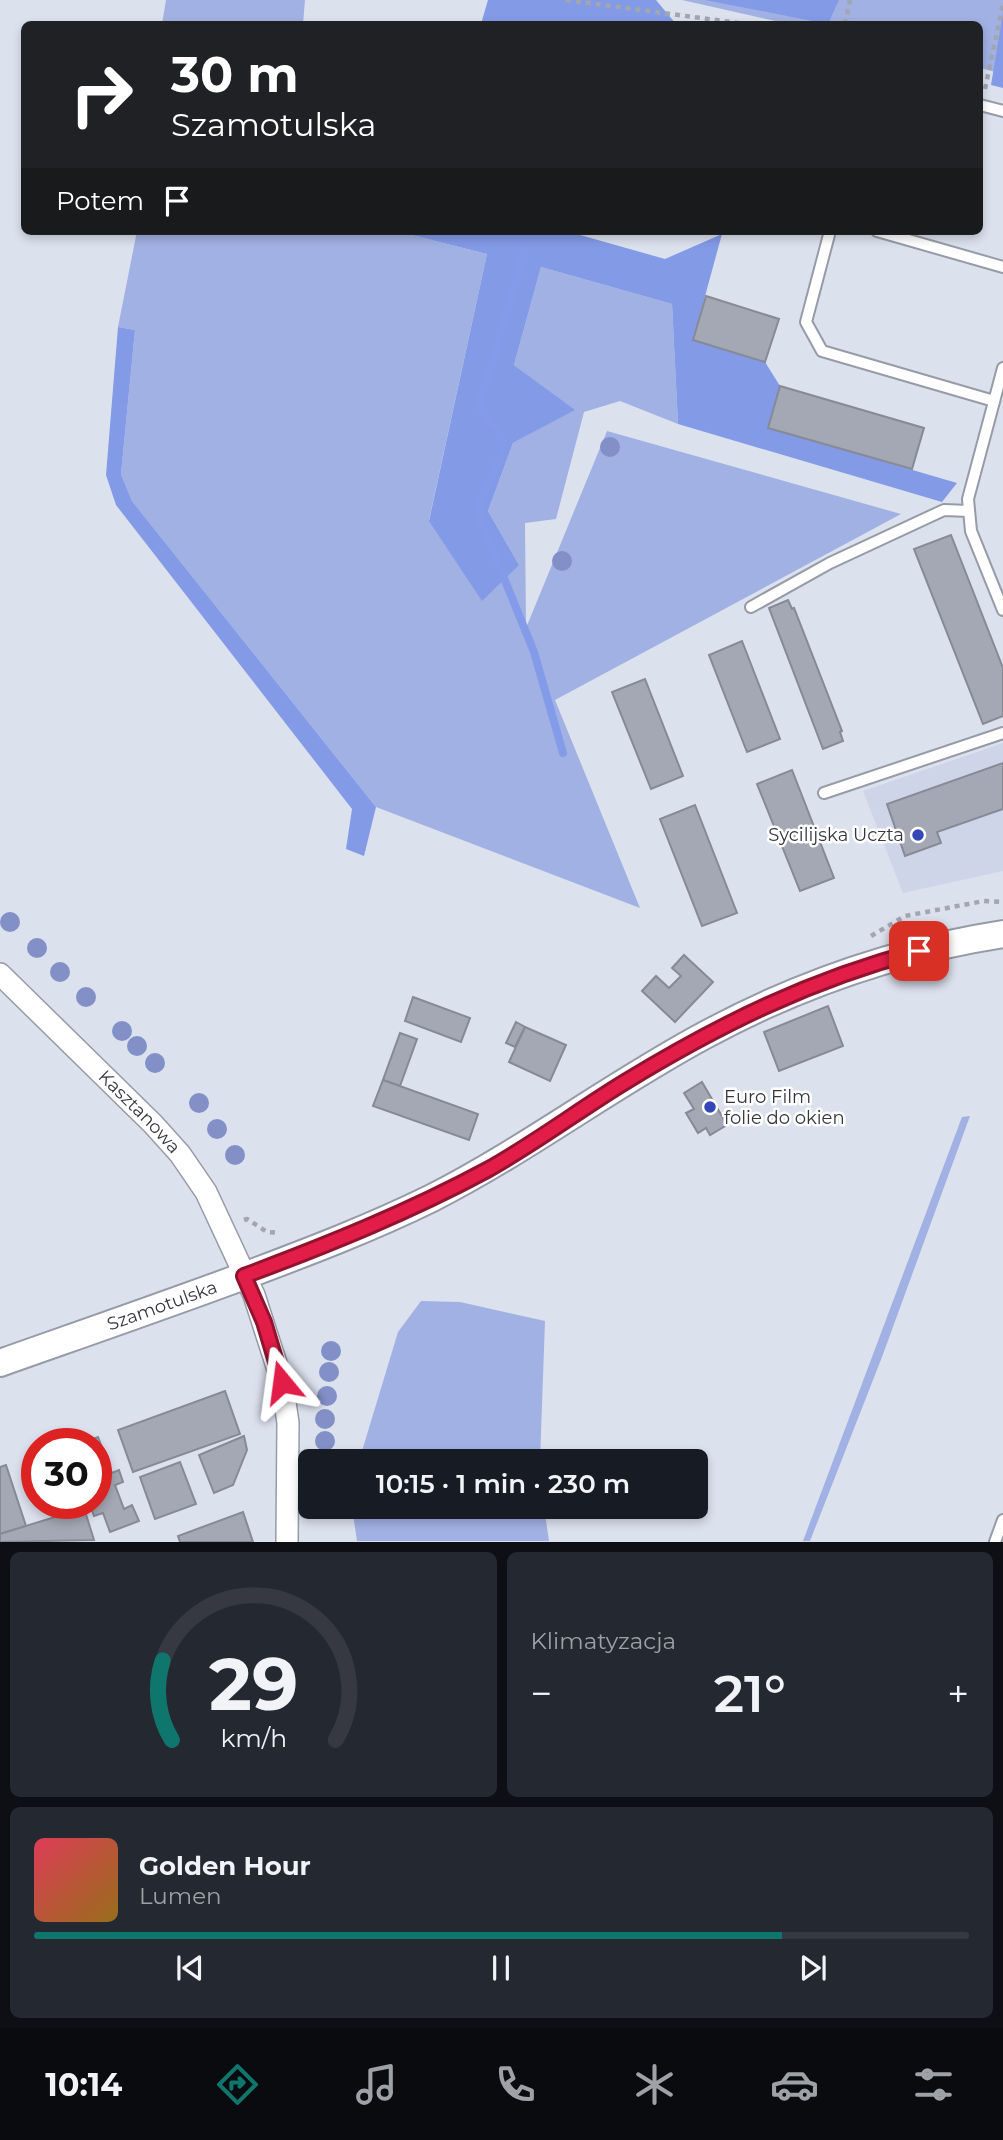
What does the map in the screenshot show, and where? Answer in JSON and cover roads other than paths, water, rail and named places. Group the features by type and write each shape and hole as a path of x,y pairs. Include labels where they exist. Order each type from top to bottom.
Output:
{"street":[{"name":"Szamotulska","path":"0,1363 244,1276 365,1229 488,1169 636,1075 705,1035 769,1003 841,973 878,962 928,948 1003,934"},
{"name":"Kasztanowa","path":"0,974 144,1114 180,1154 206,1192 264,1322 282,1382 288,1423 287,1542"}],"lane":[{"path":"983,106 1003,111"},
{"path":"829,235 806,322 822,351 994,401"},
{"path":"891,235 1003,267"},
{"path":"1003,368 968,499 971,531 1003,610"},
{"path":"751,607 830,563 944,510 969,511"},
{"path":"824,793 1003,733"},
{"path":"995,1542 1003,1520"}],"waterway":[{"path":"526,248 480,403 483,414 499,430 504,448 478,504 478,514 534,652 563,753"}],"place":[{"name":"Sycilijska Uczta","path":"918,835"},
{"name":"Euro Film folie do okien","path":"710,1107"}]}
